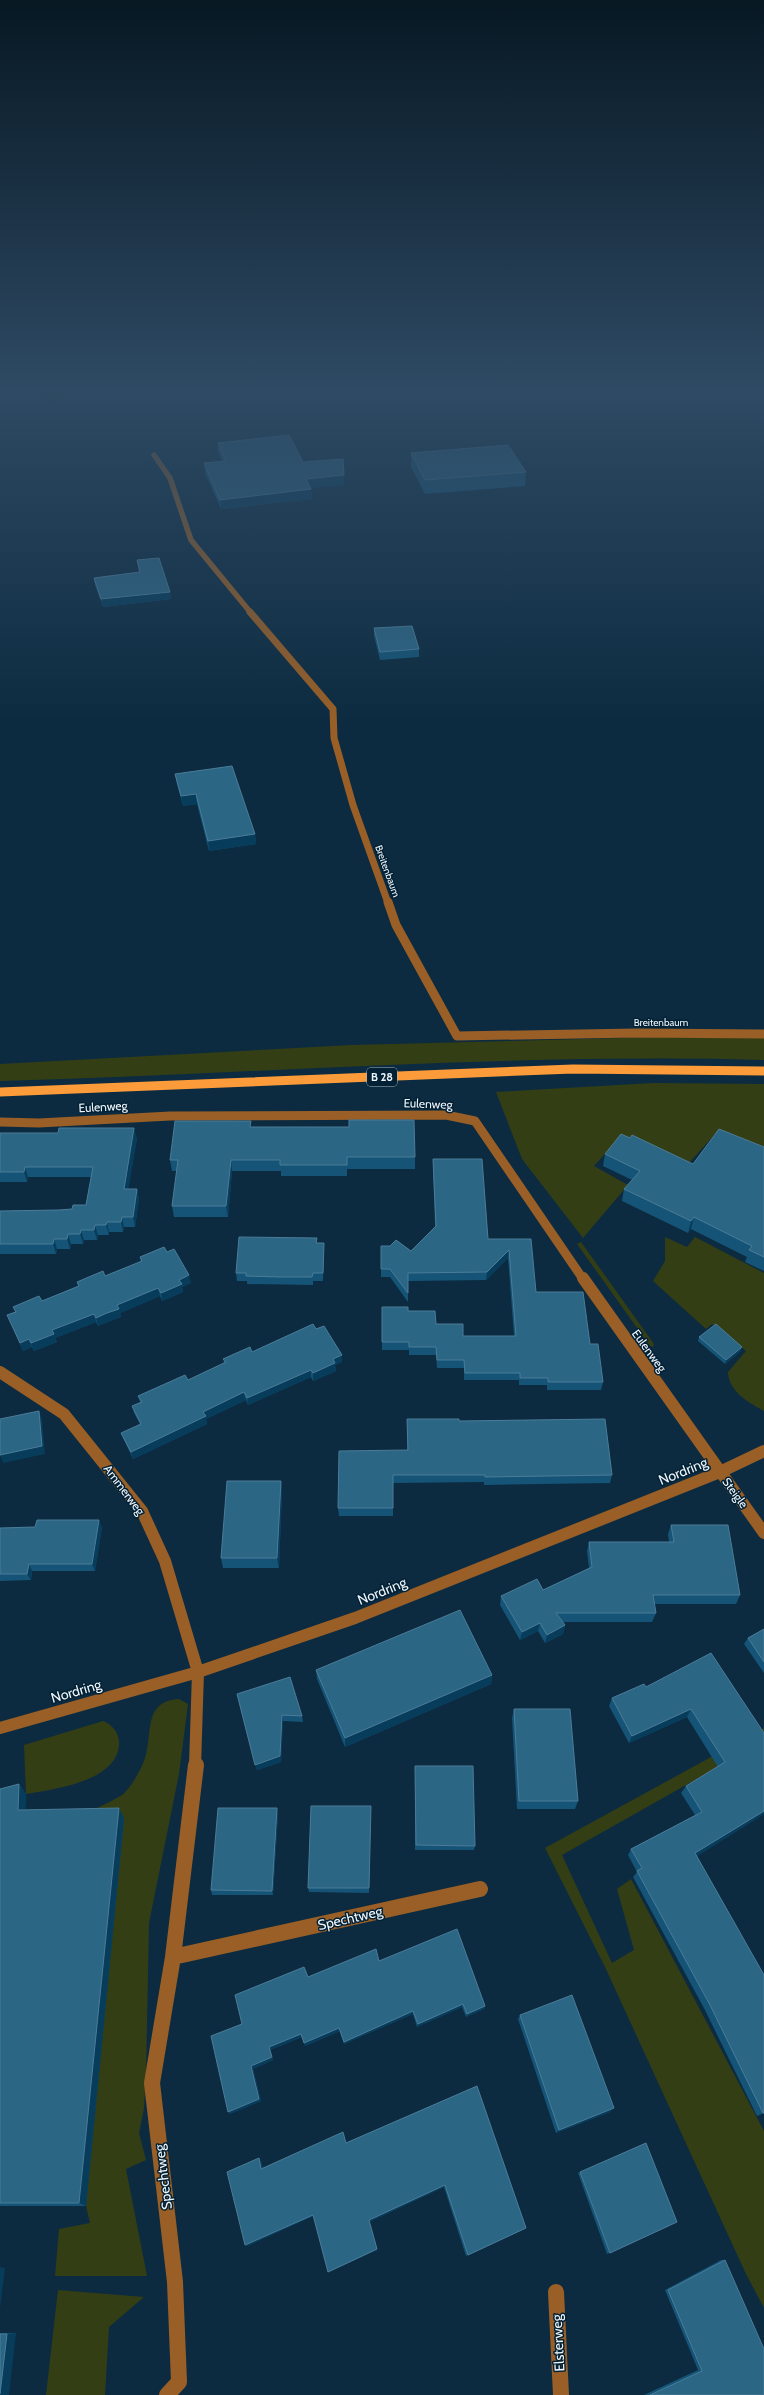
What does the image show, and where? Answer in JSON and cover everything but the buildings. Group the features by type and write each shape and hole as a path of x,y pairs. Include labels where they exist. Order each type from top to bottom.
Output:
{"main road":[{"name":"B 28","path":"0,1092 209,1085 574,1068 708,1068 764,1071"}],"street":[{"name":"Breitenbaum","path":"177,500 191,540 225,583 333,709 334,738 351,797 396,925 457,1036 637,1033 764,1034"},
{"name":"Eulenweg","path":"0,1122 39,1123 170,1116 446,1115 475,1121 621,1334 720,1472"},
{"name":"Ammerweg","path":"0,1372 64,1414 142,1511 165,1561 198,1672"},
{"name":"Nordring","path":"0,1728 198,1672 355,1618 720,1472 764,1451"},
{"name":"Steigle","path":"720,1472 764,1533"},
{"name":"Spechtweg","path":"167,2395 179,2382 175,2282 152,2083 173,1957 197,1752 198,1672"},
{"name":"Spechtweg","path":"173,1957 480,1889"},
{"name":"Elsterweg","path":"556,2292 561,2395"}],"green space":[{"path":"659,1037 764,1038 764,1060 573,1059 382,1065 0,1081 0,1064 352,1045"},
{"path":"654,1083 764,1084 764,1153 717,1132 688,1164 620,1137 594,1166 628,1185 583,1238 522,1159 496,1092"},
{"path":"665,1237 687,1247 695,1237 764,1273 764,1411 740,1396 729,1379 728,1372 746,1351 712,1324 706,1329 653,1281 665,1261"},
{"path":"581,1242 654,1344 653,1347 650,1346 577,1244"},
{"path":"179,1699 188,1704 179,1774 149,1923 146,2075 144,2108 139,2133 146,2160 126,2169 147,2276 55,2276 59,2229 90,2223 86,2206 124,1818 93,1818 97,1808 122,1795 128,1789 140,1770 147,1752 151,1722 154,1713 159,1706 167,1701"},
{"path":"103,1721 114,1728 119,1741 117,1755 109,1765 98,1774 84,1781 69,1786 26,1794 24,1745"},
{"path":"764,1728 764,1741 562,1855 612,1963 634,1950 617,1889 631,1879 764,2131 764,2308 746,2274 605,1967 545,1848"},
{"path":"58,2290 144,2297 109,2327 105,2395 46,2395"}]}
